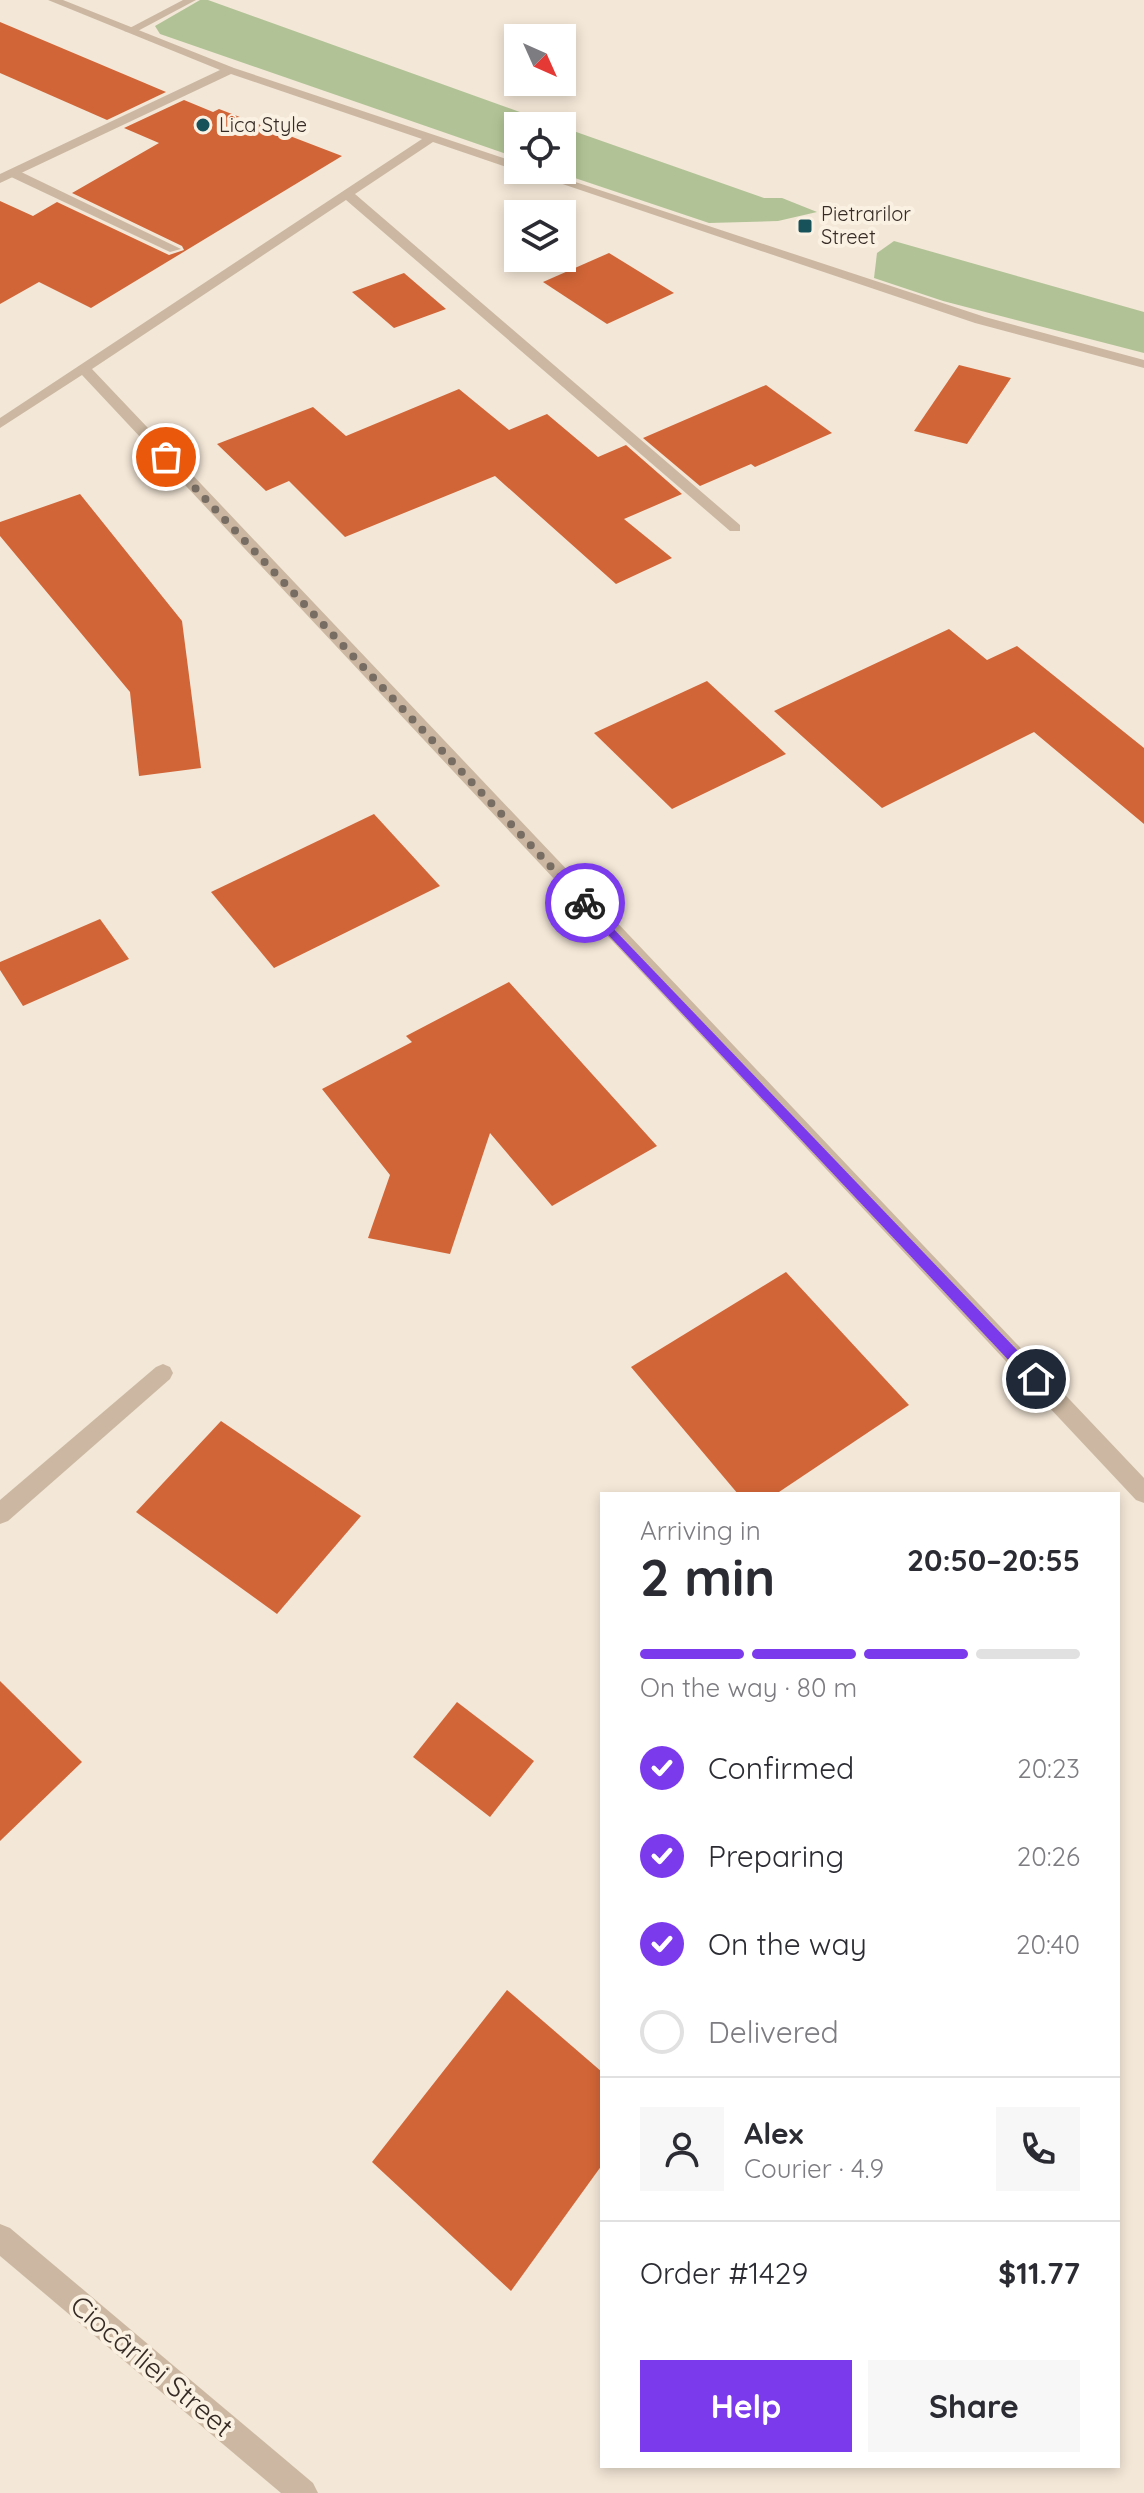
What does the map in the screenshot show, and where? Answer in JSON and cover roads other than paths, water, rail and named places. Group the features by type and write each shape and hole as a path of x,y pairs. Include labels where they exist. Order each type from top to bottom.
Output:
{"street":[{"path":"53,0 230,70 504,162"},
{"path":"130,31 191,0"},
{"path":"6,176 230,70"},
{"path":"0,424 431,138"},
{"path":"6,176 175,249"},
{"path":"569,184 980,320 1144,364"},
{"path":"346,193 735,528"},
{"path":"84,369 1144,1493"},
{"path":"0,1514 163,1373"},
{"name":"Ciocârliei Street","path":"0,2238 303,2493"}],"place":[{"name":"Lica Style","path":"203,125"},
{"name":"Pietrarilor Street","path":"805,226"}]}
